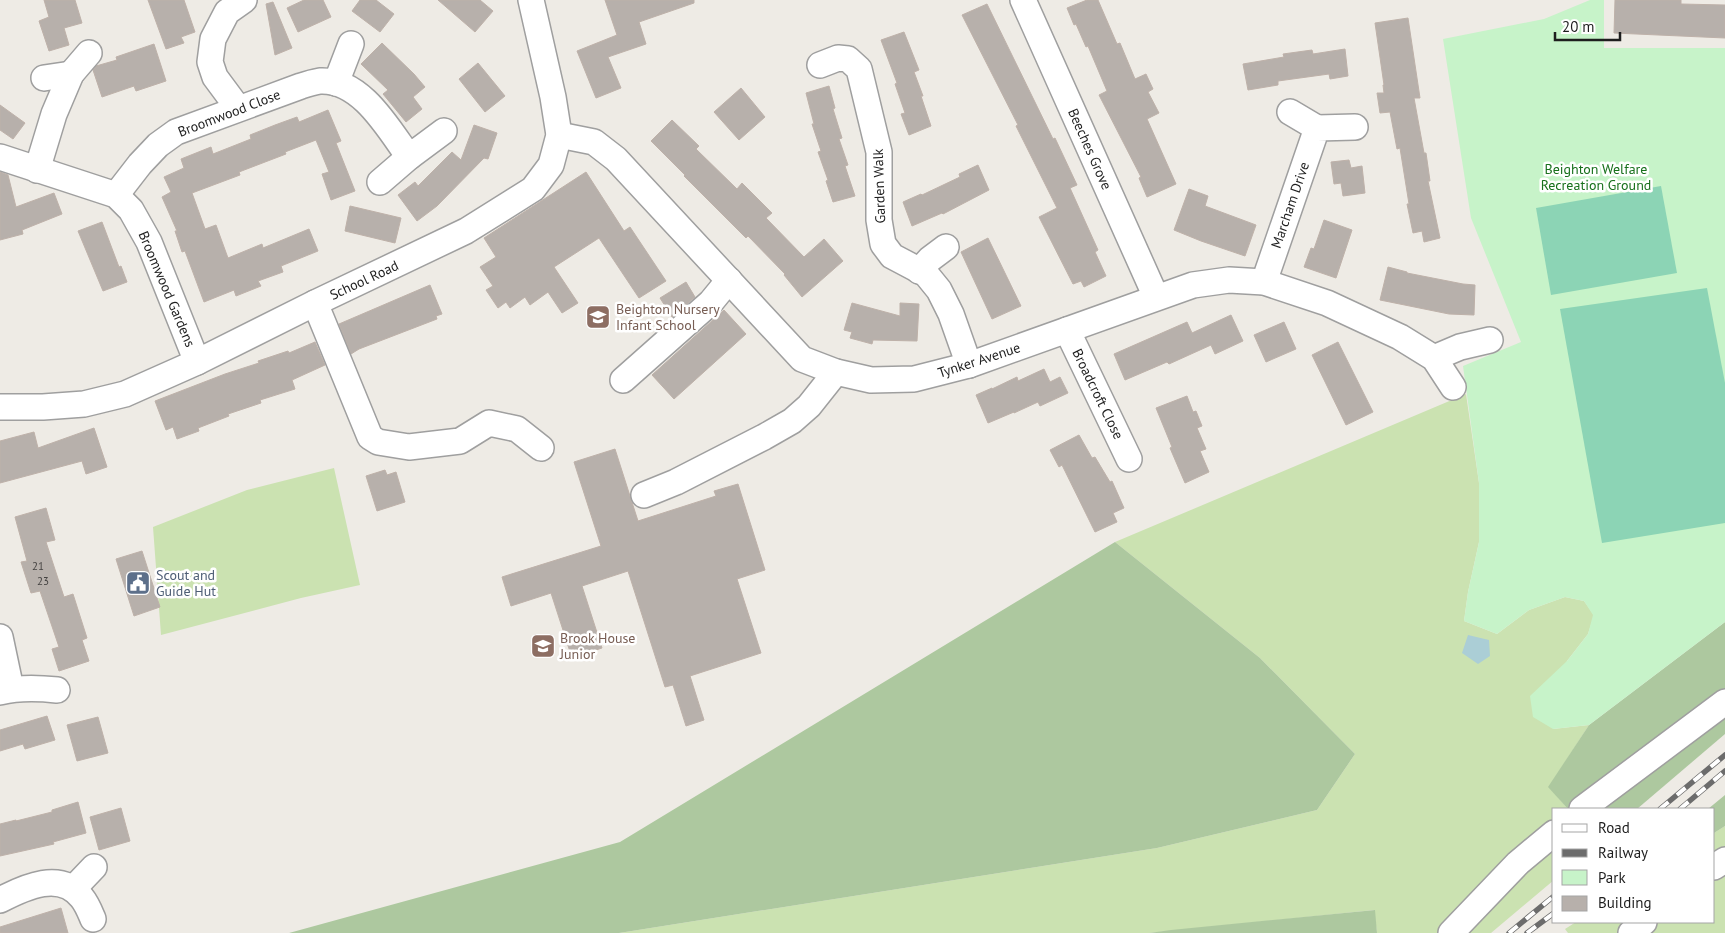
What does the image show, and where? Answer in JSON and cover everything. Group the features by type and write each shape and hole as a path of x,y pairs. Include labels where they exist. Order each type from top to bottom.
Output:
{"street":[{"name":"School Road","path":"0,407 43,407 84,404 125,394 198,362 315,303 466,231 533,188 551,165 559,136 553,97 531,0"},
{"name":"Beeches Grove","path":"1023,0 1156,297"},
{"path":"231,4 213,39 210,62 215,77 238,108"},
{"path":"336,83 351,44"},
{"path":"37,170 54,114 71,74 89,52"},
{"name":"Garden Walk","path":"820,65 838,58 848,59 859,68 879,152 879,220 883,244 892,256 926,274 939,290 951,314 969,365"},
{"path":"44,78 71,74"},
{"name":"Broomwood Close","path":"116,195 140,164 158,145 176,132 238,108 320,81 336,83 351,88 365,99 409,157"},
{"path":"1290,112 1317,128 1355,127"},
{"name":"Marcham Drive","path":"1264,282 1317,128"},
{"path":"380,182 444,130"},
{"name":"Tynker Avenue","path":"559,136 594,142 616,159 802,359 836,372 871,380 914,379 969,365 1193,285 1229,280 1264,282 1327,303 1400,337 1434,358 1453,387"},
{"name":"Broomwood Gardens","path":"0,157 116,195 131,210 150,242 198,362"},
{"path":"919,270 946,247"},
{"path":"623,380 711,302 729,280"},
{"path":"315,303 370,437 378,442 409,447 460,442 489,423 517,429 541,448"},
{"name":"Broadcroft Close","path":"1067,330 1129,459"},
{"path":"1434,358 1460,348 1490,340"},
{"path":"644,495 676,482 764,438 792,421 809,406 836,372"},
{"path":"0,637 6,690 57,690"},
{"path":"1583,808 1725,702"},
{"path":"1451,933 1518,863 1552,835"},
{"path":"73,889 94,867"},
{"path":"0,900 24,888 58,883 73,889 83,898 93,919"},
{"path":"1631,933 1643,923"}],"green space":[{"name":"Beighton Welfare Recreation Ground","path":"1590,0 1604,0 1604,48 1725,48 1725,622 1589,725 1553,729 1533,717 1530,696 1567,661 1588,634 1593,615 1584,601 1565,597 1529,610 1497,634 1464,621 1479,542 1479,483 1463,366 1521,342 1471,218 1443,39 1544,19"},
{"path":"1661,186 1677,273 1551,295 1536,208"},
{"path":"1707,288 1725,383 1725,523 1602,543 1560,309"},
{"path":"1466,394 1479,483 1479,542 1464,621 1497,634 1529,610 1565,597 1584,601 1594,615 1588,634 1567,661 1553,729 1589,725 1549,787 1567,808 1552,808 1552,882 1491,933 1377,933 1374,910 1149,933 619,933 1157,848 1317,810 1355,754 1260,658 1115,542"},
{"path":"334,468 360,585 301,598 161,635 153,527 247,490"},
{"path":"1115,542 1260,658 1355,754 1317,810 1157,848 619,933 289,933 620,842"},
{"path":"1725,622 1725,734 1638,808 1567,808 1548,787 1589,725"},
{"path":"1725,795 1725,826 1715,832 1715,808 1709,808"},
{"path":"1725,826 1725,933 1568,933 1565,929 1574,923 1715,923 1715,832"},
{"path":"1375,910 1377,933 1149,933 1171,930"}],"water":[{"path":"1468,635 1489,640 1490,656 1478,664 1462,653"}],"building":[{"path":"44,0 75,0 82,23 64,28 69,45 49,51 39,21 49,17"},
{"path":"148,0 184,0 195,32 181,37 184,43 166,49"},
{"path":"304,0 323,0 331,17 298,32 287,8"},
{"path":"360,0 376,0 394,14 380,32 352,11"},
{"path":"438,0 480,0 493,11 475,32"},
{"path":"605,0 694,0 694,3 639,22 646,44 608,57 621,88 596,98 577,51 617,35"},
{"path":"1087,0 1098,0 1117,44 1120,43 1135,79 1146,74 1153,89 1148,92 1159,113 1147,119 1176,184 1147,197 1139,178 1141,177 1099,95 1107,91 1088,46 1086,47 1067,8"},
{"path":"1615,0 1681,0 1681,4 1725,5 1725,38 1614,33"},
{"path":"273,2 292,48 275,55 266,4"},
{"path":"987,4 1077,185 1070,188 1098,250 1095,252 1106,276 1084,287 1081,281 1073,284 1039,217 1057,208 1016,126 1018,125 962,15"},
{"path":"1408,18 1420,98 1414,98 1424,153 1426,153 1430,181 1428,181 1440,238 1424,242 1422,231 1413,233 1407,204 1409,204 1400,148 1397,149 1390,112 1380,113 1377,93 1384,93 1384,85 1375,23"},
{"path":"904,32 919,70 914,72 931,126 909,135 901,114 905,113 895,84 897,83 881,40"},
{"path":"382,43 425,87 413,97 422,109 406,122 383,94 388,90 361,64"},
{"path":"154,44 166,81 136,91 134,86 102,97 93,70 96,66 117,60 116,57"},
{"path":"1345,49 1348,76 1330,79 1329,74 1278,81 1278,85 1248,90 1243,64 1284,57 1283,54 1312,50 1313,54"},
{"path":"478,63 505,96 485,112 459,79"},
{"path":"829,86 835,108 833,109 842,138 839,139 848,165 845,166 855,196 833,202 826,181 828,180 818,152 821,151 812,124 814,124 806,93"},
{"path":"741,88 765,117 739,140 714,112"},
{"path":"0,105 25,123 13,139 0,130"},
{"path":"328,110 341,141 336,143 355,191 331,200 322,174 329,172 316,140 239,172 240,175 192,193 205,229 216,225 228,258 262,244 263,248 309,229 318,251 281,266 283,272 258,281 261,286 236,296 234,290 204,302 185,251 182,252 175,231 177,231 162,197 171,192 164,177 184,168 181,159 211,147 213,154 251,139 250,135 275,125 297,117 299,122"},
{"path":"672,120 699,146 696,149 737,189 742,183 772,213 766,218 804,257 824,239 843,261 802,297 785,274 748,236 746,238 651,141"},
{"path":"474,125 497,133 488,159 484,158 437,206 417,221 398,195 415,182 418,186 452,152 461,160"},
{"path":"1349,160 1351,168 1362,166 1365,193 1343,196 1341,183 1334,184 1331,162"},
{"path":"978,165 989,190 943,214 912,226 903,202 960,177 959,174"},
{"path":"0,172 8,175 16,207 54,193 62,214 22,230 23,234 0,240"},
{"path":"586,172 624,231 630,227 666,281 639,298 599,238 554,267 578,303 562,313 548,292 530,305 525,297 510,308 506,302 498,308 486,290 493,286 480,267 496,257 484,238"},
{"path":"1189,189 1208,196 1205,206 1256,225 1245,256 1174,230"},
{"path":"350,206 401,218 395,243 345,231"},
{"path":"1324,220 1352,230 1336,278 1304,267 1311,248 1314,249"},
{"path":"102,222 119,267 121,266 127,282 103,291 78,231"},
{"path":"988,238 1021,306 992,319 961,252"},
{"path":"1388,267 1407,273 1475,285 1474,315 1449,314 1380,300"},
{"path":"686,282 695,297 672,317 660,298"},
{"path":"430,285 442,314 436,316 437,319 359,349 351,354 339,324"},
{"path":"852,303 900,316 900,303 919,304 917,341 873,340 872,344 850,338 852,332 844,330"},
{"path":"724,310 746,334 674,399 652,375"},
{"path":"1231,315 1243,341 1215,354 1211,345 1169,364 1167,362 1125,380 1114,354 1187,322 1192,333"},
{"path":"1284,322 1296,349 1266,362 1254,335"},
{"path":"315,342 325,365 292,380 295,389 260,400 261,403 228,414 229,416 198,428 199,431 177,439 173,427 166,430 155,401 259,363 258,361 288,351 289,353"},
{"path":"1338,342 1373,412 1346,425 1312,355"},
{"path":"1044,369 1050,382 1060,377 1068,393 1040,406 1038,402 988,423 976,395 1017,377 1018,381"},
{"path":"1187,396 1193,412 1196,411 1202,426 1197,428 1206,449 1200,451 1209,472 1185,483 1156,408"},
{"path":"94,428 107,467 86,474 82,461 0,483 0,441 34,432 38,448"},
{"path":"1079,435 1092,458 1095,457 1110,482 1112,481 1124,508 1113,513 1117,522 1095,532 1062,465 1059,467 1050,450"},
{"path":"615,449 638,521 716,496 714,491 738,484 765,570 737,579 761,653 690,676 704,720 686,726 673,685 665,687 628,571 582,586 602,648 572,658 551,593 511,606 502,577 601,546 574,462"},
{"path":"385,470 387,475 396,472 405,502 377,511 366,476"},
{"path":"46,508 55,540 46,542 64,597 73,594 87,638 82,640 89,661 59,671 52,649 59,647 40,591 31,593 21,562 27,561 15,517"},
{"name":"Scout and Guide Hut","path":"142,551 160,607 134,616 116,559"},
{"path":"47,716 55,740 25,749 23,744 0,751 0,730"},
{"path":"98,717 108,753 77,761 67,725"},
{"path":"78,802 86,833 53,842 54,844 0,856 0,824 52,812 52,810"},
{"path":"121,808 130,841 99,850 90,817"},
{"path":"61,908 68,933 0,933 0,927"}],"railway":[{"path":"1661,808 1725,755"},
{"path":"1681,808 1725,771"},
{"path":"1509,933 1552,898"},
{"path":"1527,933 1552,914"}],"place":[{"name":"Beighton Nursery Infant School","path":"598,317"},
{"name":"Scout and Guide Hut","path":"138,583"},
{"name":"Brook House Junior","path":"543,646"}]}
